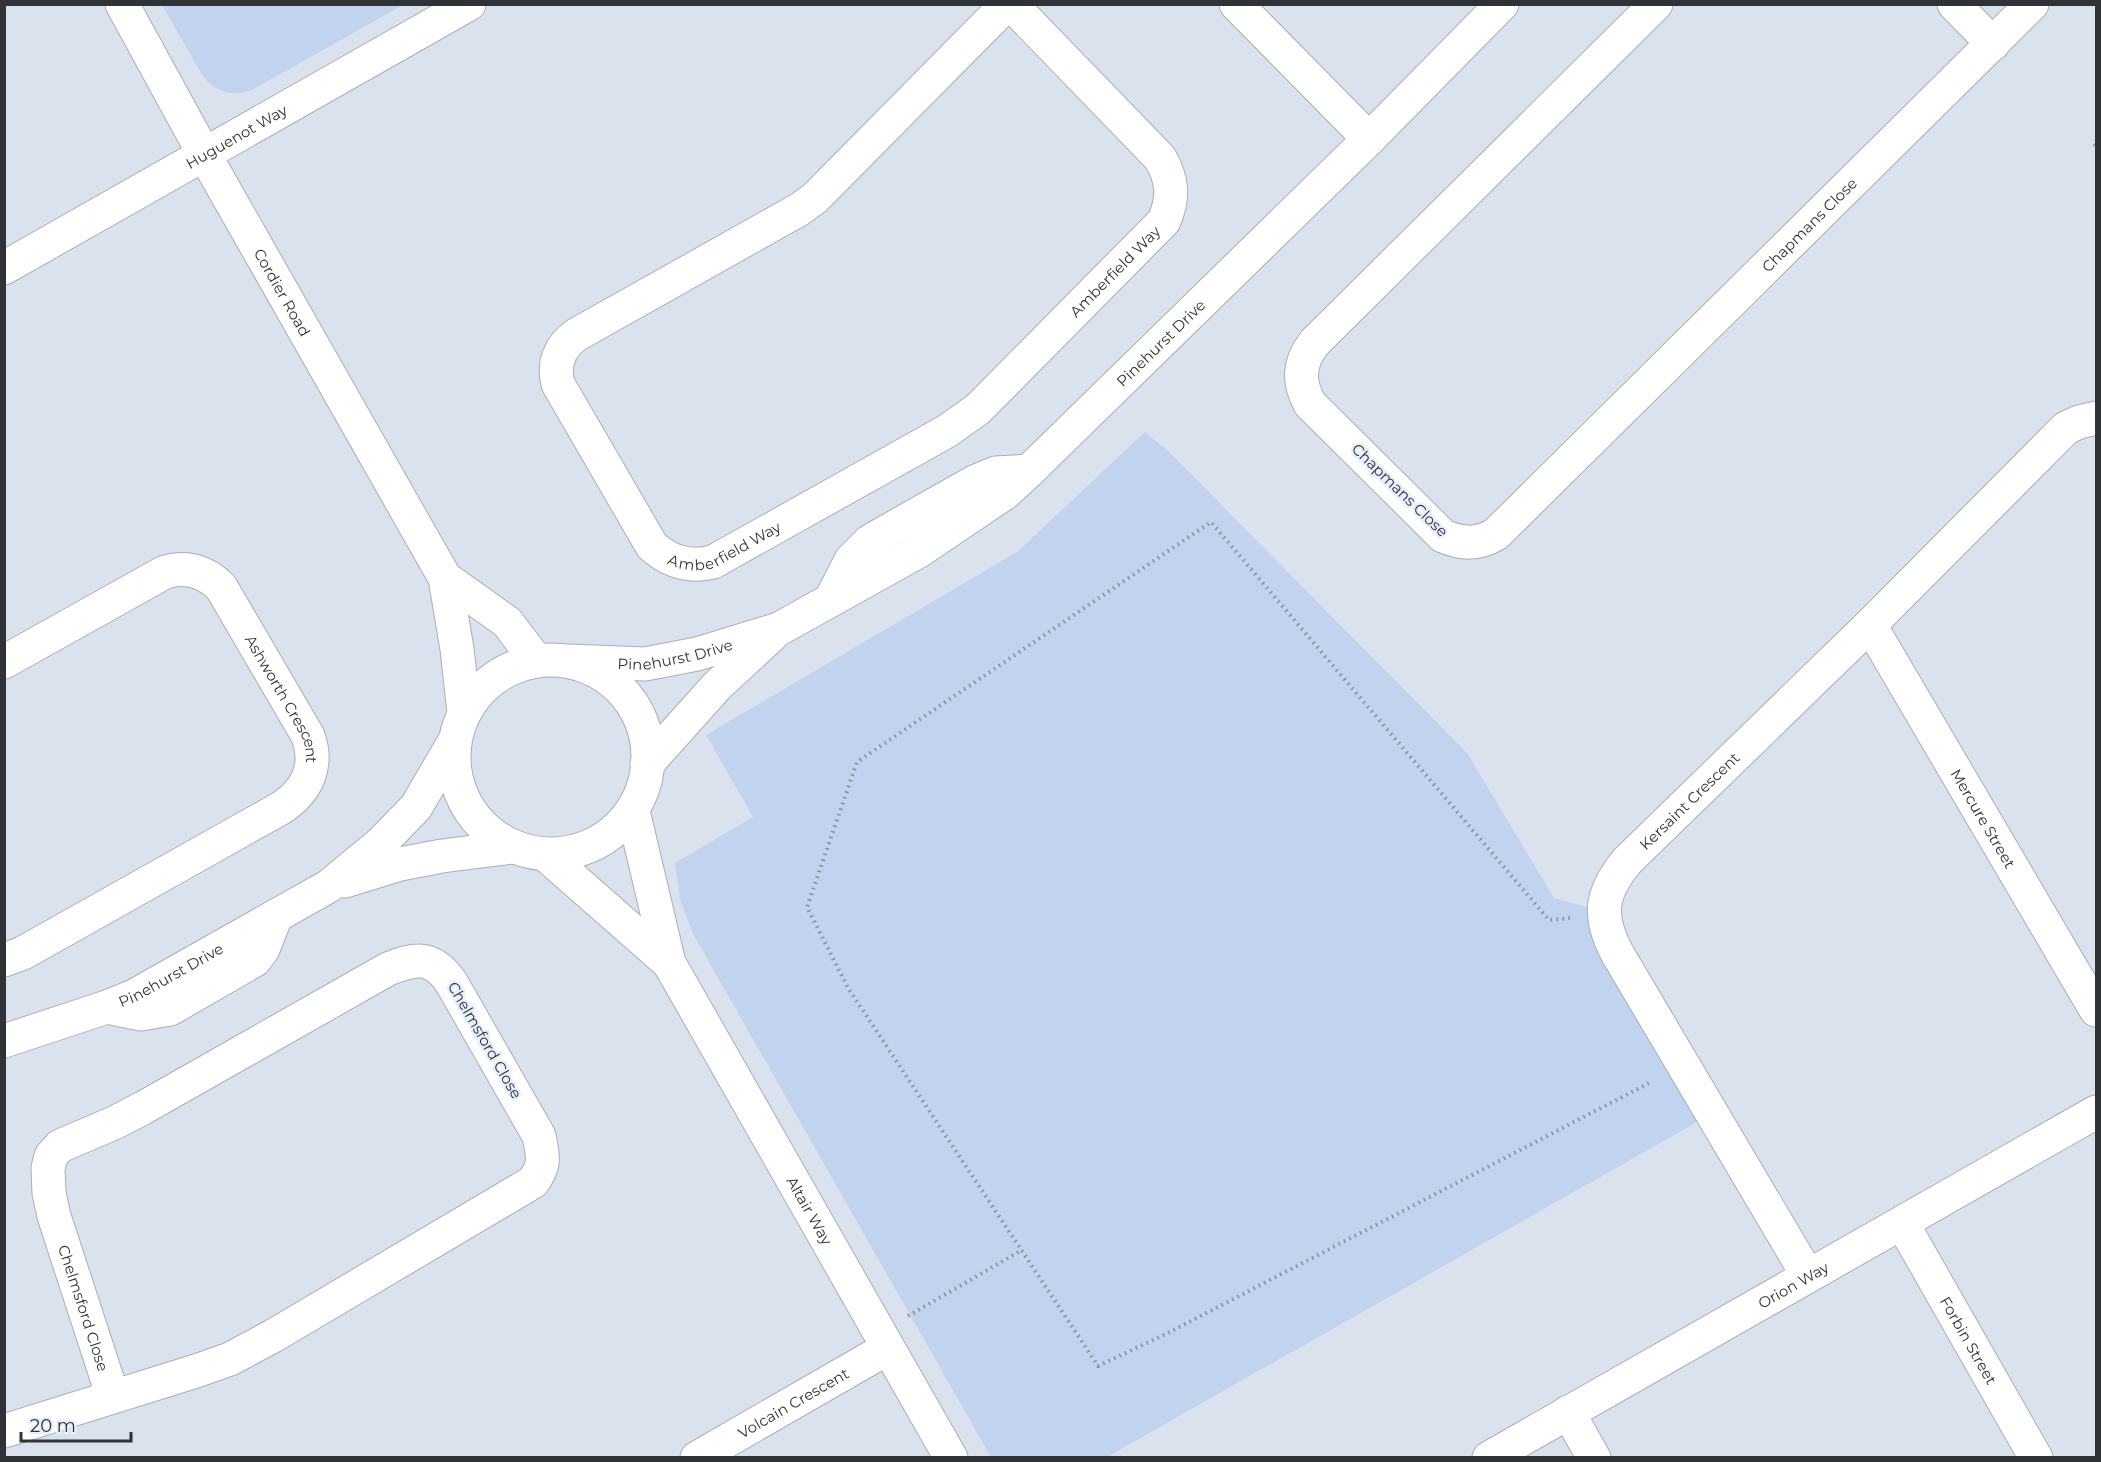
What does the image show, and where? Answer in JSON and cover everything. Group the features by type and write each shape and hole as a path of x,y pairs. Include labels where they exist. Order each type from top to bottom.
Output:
{"street":[{"name":"Cordier Road","path":"122,4 204,154 445,578 457,649 459,727"},
{"name":"Huguenot Way","path":"4,268 470,4"},
{"name":"Amberfield Way","path":"1006,4 815,198 800,209 576,335 562,348 556,364 558,384 652,546 668,557 693,565 713,562 947,432 966,419 1164,221 1172,200 1172,185 1160,158 1011,4"},
{"path":"1236,4 1368,139"},
{"name":"Pinehurst Drive","path":"647,764 717,686 779,629 919,550 1005,493 1368,139 1502,4"},
{"name":"Chapmans Close","path":"1656,4 1314,344 1304,359 1300,377 1303,391 1310,404 1443,536 1457,542 1479,542 1496,534 2032,4"},
{"path":"1954,4 1993,44"},
{"name":"Kersaint Crescent","path":"1808,1276 1609,938 1604,914 1607,892 1614,877 1628,861 1870,625 2066,428 2097,418"},
{"name":"Ashworth Crescent","path":"4,662 165,572 186,569 196,571 214,580 225,593 308,736 313,756 308,780 302,791 287,804 22,953 4,960"},
{"name":"Cordier Road","path":"445,578 507,622 552,661"},
{"name":"Mercure Street","path":"1870,625 2097,1010"},
{"name":"Pinehurst Drive","path":"552,661 645,664 698,654 779,629"},
{"path":"552,661 597,671 622,689 639,714 648,746 646,780 633,811 609,836 579,851 546,855 513,848 484,829 464,802 454,773 459,727 482,688 507,670 552,661"},
{"name":"Pinehurst Drive","path":"4,1041 134,996 329,886 381,843 416,807 459,727"},
{"name":"Altair Way","path":"633,811 669,963 951,1458"},
{"name":"Pinehurst Drive","path":"329,886 400,864 442,856 513,848"},
{"name":"Altair Way","path":"546,855 669,963"},
{"name":"Chelmsford Close","path":"4,1431 113,1397 230,1359 273,1336 533,1182 543,1166 544,1156 539,1136 451,982 436,965 414,960 388,969 143,1108 60,1146 51,1156 48,1179 54,1216 113,1397"},
{"name":"Orion Way","path":"1489,1458 2097,1112"},
{"name":"Forbin Street","path":"1902,1223 2036,1458"},
{"name":"Volcain Crescent","path":"697,1458 884,1340"},
{"path":"1568,1412 1594,1458"}],"path":[{"path":"1604,914 1549,920 1211,522 857,762 807,907 848,988 1098,1366 1168,1334 1683,1065"},
{"path":"884,1340 1022,1250"}],"shaded area":[{"path":"162,5 403,5 252,90 239,93 219,90 205,78"},
{"path":"1145,432 1168,451 1467,753 1554,898 1587,907 1590,927 1699,1121 1107,1457 991,1457 693,934 680,900 675,863 753,817 706,735 1017,552"}]}
